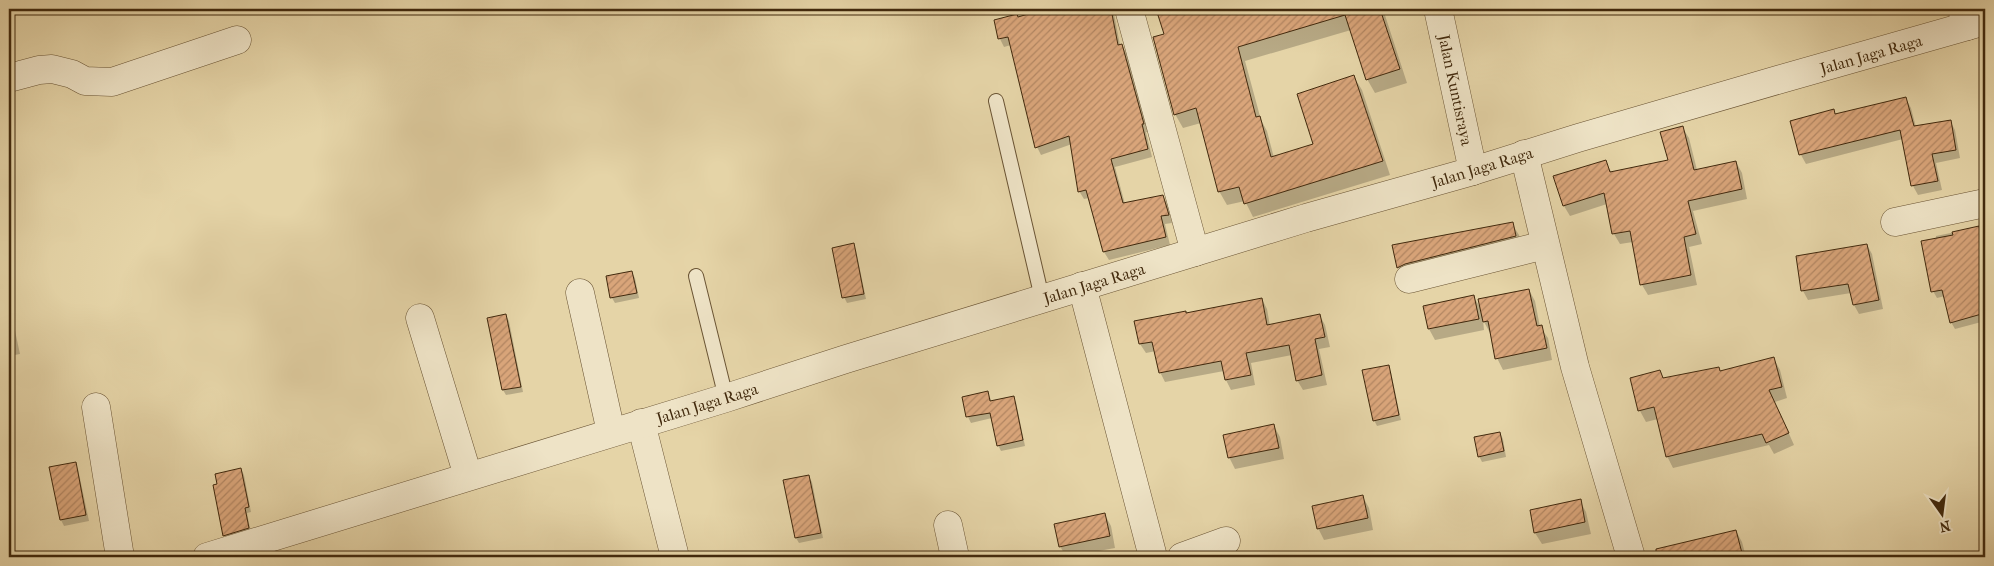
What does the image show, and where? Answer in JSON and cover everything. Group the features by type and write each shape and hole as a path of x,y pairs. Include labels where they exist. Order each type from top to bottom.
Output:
{"street":[{"path":"1129,9 1195,252"},
{"name":"Jalan Kuntisraya","path":"1438,9 1473,171"},
{"name":"Jalan Jaga Raga","path":"207,557 726,398 846,358 1042,298 1325,212 1473,171 1971,19"},
{"path":"9,78 39,70 52,69 72,74 85,81 112,82 237,40"},
{"path":"1524,154 1575,367 1631,557"},
{"path":"1895,222 1985,203"},
{"path":"1409,279 1545,245"},
{"path":"1082,286 1153,557"},
{"path":"580,293 611,432"},
{"path":"420,318 468,476"},
{"path":"96,407 120,557"},
{"path":"641,423 675,557"},
{"path":"948,525 955,557"},
{"path":"1182,557 1226,540"}],"lane":[{"path":"996,101 1042,298"},
{"path":"696,276 726,398"}],"building":[{"path":"1045,9 1111,9 1118,45 1122,44 1144,124 1142,124 1148,149 1111,159 1123,203 1163,195 1169,215 1161,216 1166,237 1103,252 1086,190 1078,192 1069,136 1035,148 1008,37 998,39 994,20 1017,14 1018,17"},
{"path":"1156,9 1380,9 1400,69 1366,80 1345,15 1238,47 1256,117 1260,116 1271,157 1313,144 1297,94 1354,75 1383,161 1244,204 1239,187 1218,192 1196,108 1174,115 1153,37 1164,34"},
{"path":"1906,97 1914,126 1951,120 1956,150 1932,154 1938,181 1911,186 1900,130 1799,155 1790,121 1834,109 1835,114"},
{"path":"1683,126 1694,170 1736,161 1742,189 1688,201 1696,234 1684,237 1691,275 1640,285 1630,231 1612,234 1604,193 1563,206 1553,176 1606,160 1610,172 1668,160 1660,132"},
{"path":"1513,222 1516,236 1405,264 1397,268 1392,245"},
{"path":"1979,226 1985,259 1985,313 1950,323 1942,290 1931,292 1921,241 1953,235 1952,232"},
{"path":"854,243 864,294 842,298 832,248"},
{"path":"1867,244 1879,300 1853,305 1848,284 1801,291 1796,256"},
{"path":"632,271 637,293 610,298 606,276"},
{"path":"1529,289 1537,326 1542,325 1547,348 1495,359 1488,321 1483,322 1478,299"},
{"path":"1474,295 1479,319 1428,329 1423,306"},
{"path":"1262,298 1267,325 1320,314 1325,337 1315,339 1322,375 1296,381 1289,345 1246,353 1251,375 1225,380 1221,361 1159,373 1152,342 1139,344 1134,321"},
{"path":"506,314 521,387 502,390 487,318"},
{"path":"1774,357 1782,387 1769,390 1789,433 1766,443 1762,434 1666,457 1654,407 1638,411 1630,378 1660,370 1663,378 1719,367 1720,371"},
{"path":"1389,365 1399,415 1373,421 1362,370"},
{"path":"988,391 990,401 1014,396 1023,440 997,446 990,413 966,417 962,397"},
{"path":"1274,424 1279,448 1228,458 1223,435"},
{"path":"1500,432 1504,451 1478,457 1474,437"},
{"path":"76,462 86,515 60,520 49,467"},
{"path":"241,468 249,507 245,508 249,528 223,536 213,485 217,484 215,474"},
{"path":"809,475 821,533 795,538 783,480"},
{"path":"1363,495 1368,518 1317,529 1312,506"},
{"path":"1581,499 1585,522 1534,533 1530,510"},
{"path":"1105,513 1110,536 1059,547 1054,524"},
{"path":"1736,530 1743,557 1656,557 1656,549"}]}
